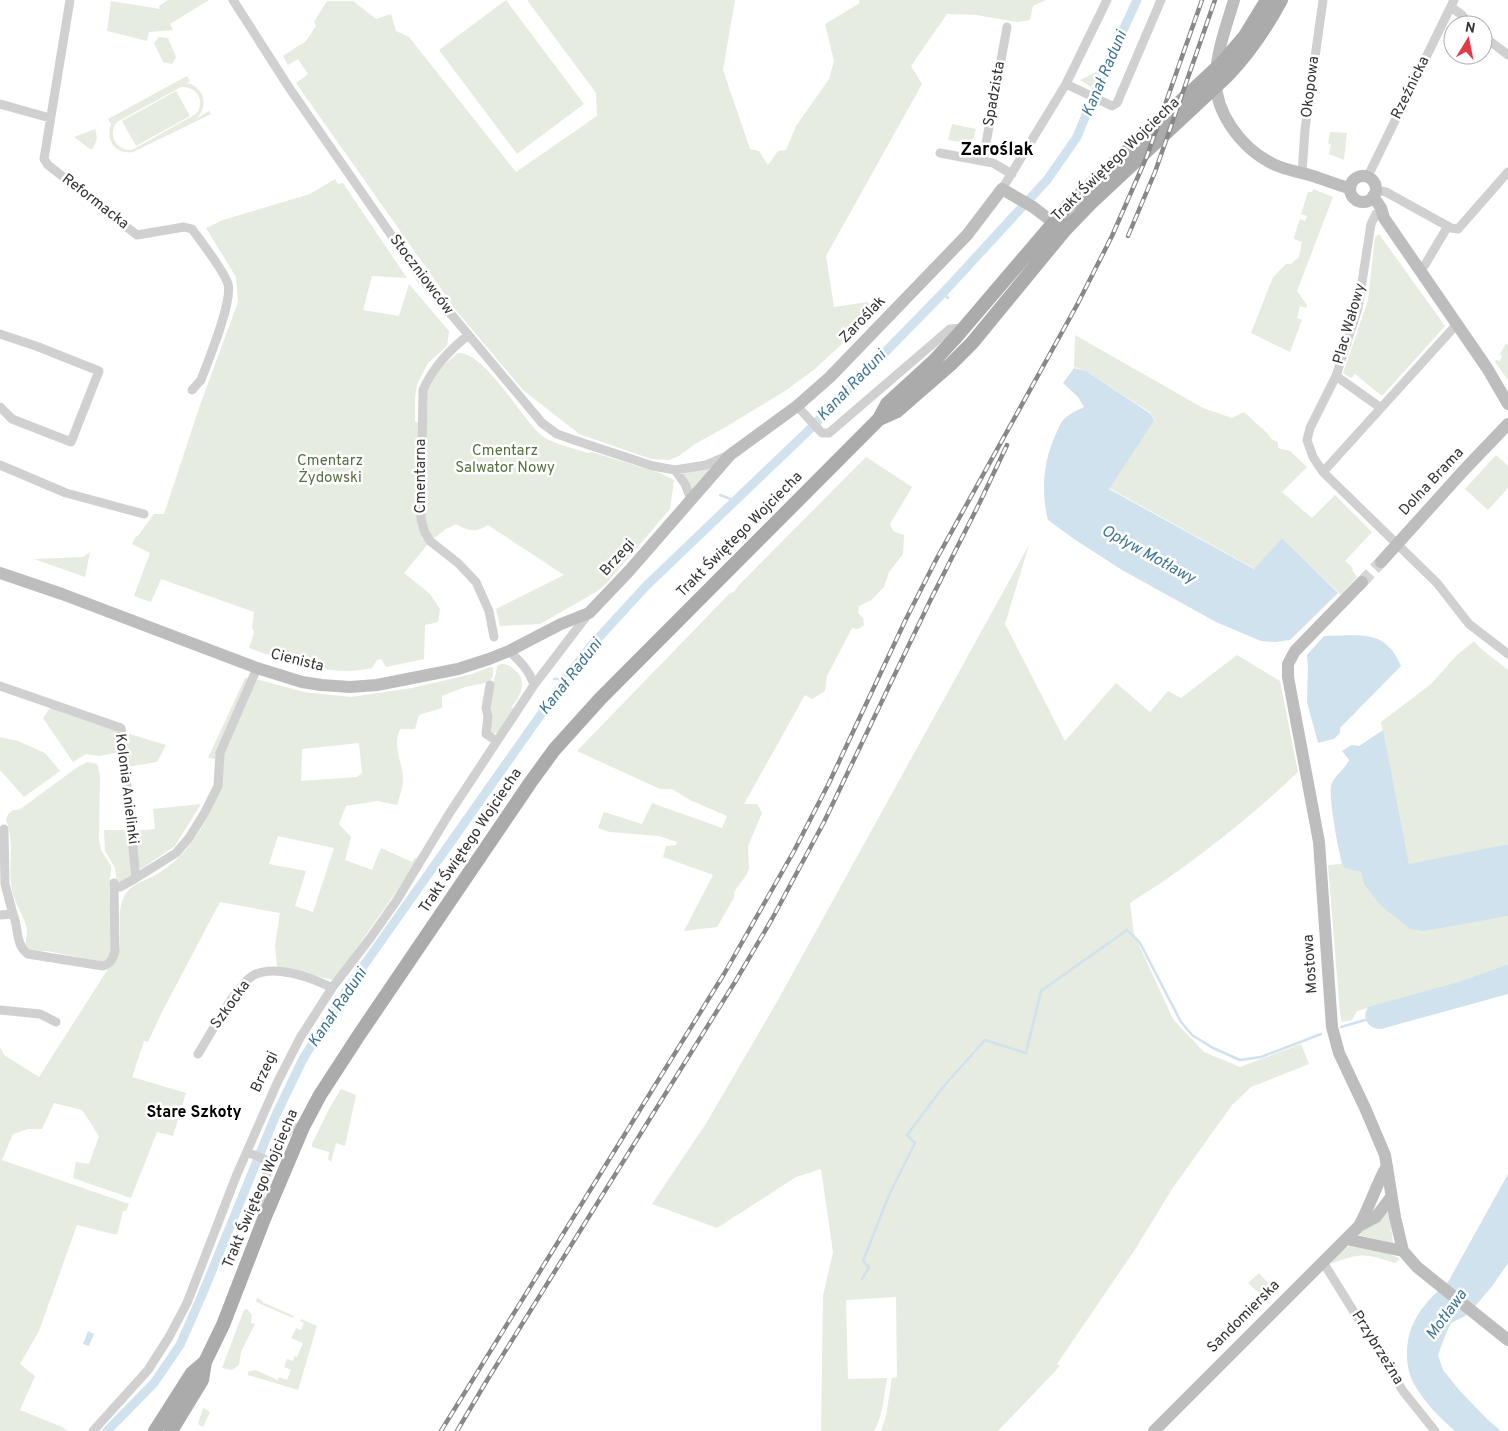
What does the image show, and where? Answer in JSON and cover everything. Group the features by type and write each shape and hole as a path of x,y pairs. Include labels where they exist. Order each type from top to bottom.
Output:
{"main road":[{"name":"Trakt Świętego Wojciecha","path":"172,1431 202,1380 205,1362 223,1325 303,1126 340,1063 530,782 554,750 600,699 879,419 888,404 934,361 1058,227 1101,176 1221,64 1245,36 1267,0"},
{"name":"Trakt Świętego Wojciecha","path":"879,419 897,411 972,343 1058,227 1091,203 1227,76 1246,56 1268,24 1281,0"},
{"name":"Trakt Świętego Wojciecha","path":"155,1431 192,1373 205,1362"}],"street":[{"name":"Reformacka","path":"70,0 44,159 48,165 137,235 184,227 192,229 224,277 229,290 226,307 201,378 192,390"},
{"name":"Stoczniowców","path":"233,0 290,89 421,278 537,418 550,430 574,440 636,460 675,470 706,465 730,455"},
{"name":"Zaroślak","path":"730,455 797,406 830,377 1008,192 1012,174 1066,84 1107,0"},
{"path":"1066,84 1112,106 1118,103 1161,0"},
{"path":"1234,0 1218,58 1216,76 1216,87 1227,120 1253,151 1274,164 1325,181 1350,185"},
{"name":"Okopowa","path":"1302,174 1303,150 1323,0"},
{"path":"1452,3 1462,15"},
{"name":"Rzeźnicka","path":"1368,176 1452,3"},
{"name":"Spadzista","path":"983,160 1008,27"},
{"path":"1493,44 1508,55"},
{"path":"0,104 50,118"},
{"path":"940,153 983,160 993,163 1012,174"},
{"path":"1350,185 1351,196 1354,199 1362,202 1372,196 1386,192 1448,226 1458,229 1508,172"},
{"path":"1350,185 1360,176 1368,176 1374,182 1372,196 1380,216 1457,324 1508,404"},
{"path":"1008,192 1058,227"},
{"name":"Plac Wałowy","path":"1380,216 1371,224 1360,299 1336,376 1310,428 1307,440 1308,446 1323,472 1447,594 1469,624 1508,654"},
{"path":"1420,273 1448,226"},
{"path":"1323,472 1457,324"},
{"name":"Trakt Świętego Wojciecha","path":"797,406 822,434 829,433 950,329 964,328"},
{"path":"0,334 99,371 71,442 12,419 0,407"},
{"name":"Cmentarna","path":"468,335 436,365 423,390 421,519 425,533 430,541 458,563 476,582 489,611 494,637"},
{"name":"Plac Wałowy","path":"1336,376 1381,408"},
{"name":"Dolna Brama","path":"1381,562 1508,424"},
{"name":"Brzegi","path":"93,1431 148,1370 169,1337 187,1303 226,1201 296,1045 332,988 397,900 449,814 534,685 589,613 629,571 730,455"},
{"path":"0,465 66,493 144,514"},
{"path":"675,470 685,484 691,499"},
{"name":"Cienista","path":"0,573 62,594 257,668 302,682 350,687 377,685 458,669 509,651 561,624 589,613"},
{"name":"Mostowa","path":"1362,582 1295,652 1288,664 1288,677 1319,842 1332,1026 1340,1053 1381,1144 1403,1252"},
{"path":"509,651 530,673 534,685"},
{"path":"4,829 5,884 17,924 19,943 22,950 28,954 103,966 107,965 112,960 115,951 114,885 120,887 176,853 189,838 218,786 220,753 257,668"},
{"path":"490,685 486,708 488,716 486,734 497,741"},
{"name":"Kolonia Anielinki","path":"0,686 121,728 136,878"},
{"path":"0,915 13,914"},
{"name":"Szkocka","path":"198,1054 237,992 254,975 263,972 279,971 314,980 332,988"},
{"path":"0,1010 40,1014 56,1022"},
{"path":"264,1219 260,1194 267,1161 289,1129 303,1126"},
{"path":"249,1153 267,1161"},
{"name":"Sandomierska","path":"1359,1226 1369,1209 1380,1178 1387,1166"},
{"name":"Sandomierska","path":"1155,1430 1346,1238 1359,1226 1376,1217 1391,1197"},
{"path":"1346,1238 1403,1252 1436,1283 1508,1340"},
{"name":"Przybrzeżna","path":"1323,1262 1403,1391 1435,1431"}],"green space":[{"path":"168,0 209,0 170,24 173,30 149,32 147,41 107,31 111,1 160,9 159,6"},
{"path":"506,0 584,104 517,154 439,50"},
{"path":"527,0 735,0 723,70 750,149 759,151 768,165 778,151 786,150 796,126 829,79 834,61 825,24 860,3 859,0 1046,0 1033,6 1030,20 1017,22 977,15 947,14 911,66 922,84 826,256 834,307 868,302 875,313 815,369 785,391 695,444 679,456 669,460 651,459 579,434 523,390 458,313 296,83 308,74 298,59 288,65 283,56 306,41 316,26 314,22 327,1 353,1 376,19 391,14 396,31 409,37 516,172 597,116 596,93"},
{"path":"159,37 168,38 176,57 172,64 163,62 154,43"},
{"path":"1102,69 1091,87 1080,80"},
{"path":"187,76 190,81 187,83 198,89 203,98 203,109 196,119 209,111 211,114 133,152 122,151 113,146 110,136 111,124 108,119","holes":["181,87 192,89 200,99 199,109 196,114 132,150 126,150 118,145 113,137 114,127 117,122"]},
{"path":"176,91 190,116 136,146 122,121"},
{"path":"952,124 976,129 972,144 948,140"},
{"path":"95,129 96,140 91,150 74,137"},
{"path":"1330,132 1347,133 1344,160 1329,154 1331,145 1328,143"},
{"name":"Cmentarz Żydowski","path":"335,179 338,184 343,183 407,278 372,276 363,310 399,316 409,284 449,331 447,346 428,363 417,384 415,422 418,422 419,519 422,539 425,539 428,544 404,573 430,594 440,609 438,622 425,625 424,659 386,667 381,659 377,660 372,668 349,671 311,667 249,648 254,632 252,627 254,612 161,579 151,602 134,596 150,553 132,544 135,537 138,536 154,514 164,514 199,408 238,302 236,277 206,228 223,220 310,194"},
{"path":"1313,189 1333,197 1297,291 1307,305 1306,308 1300,306 1297,318 1302,320 1290,352 1251,333 1273,277 1286,264 1291,264 1299,257 1302,242 1294,239 1294,237 1300,219 1305,221 1307,216 1301,214 1308,192 1312,192"},
{"path":"1379,234 1445,326 1382,396 1355,374 1351,378 1343,373 1368,300 1375,237"},
{"path":"1075,335 1203,408 1232,418 1244,412 1271,439 1278,442 1278,448 1290,451 1307,467 1282,492 1312,518 1335,495 1372,532 1345,561 1353,568 1352,570 1357,577 1341,595 1282,538 1255,569 1109,488 1154,421 1151,413 1086,371 1074,367"},
{"path":"1506,343 1508,345 1508,380 1495,362 1496,360 1500,361 1502,356 1500,354"},
{"name":"Cmentarz Salwator Nowy","path":"458,353 468,355 479,363 502,387 533,427 545,438 587,453 592,452 660,473 674,480 670,509 605,585 540,624 500,626 496,609 564,575 488,525 472,530 456,524 432,540 424,518 427,390 441,367"},
{"path":"1496,455 1508,466 1508,488 1488,510 1465,489"},
{"path":"866,457 912,487 890,524 893,531 904,535 903,554 889,572 884,587 871,600 859,606 858,613 863,618 864,625 858,629 852,628 827,676 825,691 812,699 805,695 744,804 757,804 762,813 748,846 749,868 734,892 734,898 717,927 684,931 713,875 663,857 666,846 676,845 677,842 659,836 610,832 598,828 604,812 642,824 652,803 722,828 727,816 690,800 672,789 660,789 577,751 730,593 734,592"},
{"path":"711,469 692,490 683,475 684,473"},
{"path":"1029,545 1005,624 1065,741 1116,683 1150,712 1168,691 1181,698 1237,655 1280,681 1298,772 1217,842 1130,903 1134,934 1173,1019 1204,1052 1240,1067 1301,1044 1309,1064 1251,1087 1232,1105 1172,1189 1136,1248 1057,1364 1060,1366 998,1431 881,1431 886,1416 892,1378 897,1377 896,1297 846,1300 848,1379 887,1378 881,1412 874,1431 821,1431 823,1296 833,1252 821,1169 796,1177 717,1228 652,1204 707,1122 778,1000"},
{"path":"90,552 85,577 34,559 83,557"},
{"path":"1474,641 1508,670 1508,844 1409,865 1381,722 1431,684 1456,656"},
{"path":"506,664 520,675 522,689 512,707 513,709 497,733 491,733 489,731 489,710 491,694 497,666"},
{"path":"493,667 493,675 490,682 465,687 442,696 442,708 419,715 415,729 400,729 397,748 403,781 397,805 377,801 346,806 339,824 351,837 345,860 372,870 381,848 412,862 415,858 417,859 411,871 334,980 277,967 275,945 280,913 220,902 148,1042 144,1041 132,1077 186,1093 173,1136 157,1132 131,1198 73,1178 76,1162 89,1164 99,1136 82,1110 54,1103 42,1129 28,1129 13,1134 2,1160 129,1204 126,1211 123,1211 117,1235 77,1225 39,1331 20,1364 35,1376 20,1410 68,1431 0,1431 0,1047 4,1055 39,1077 108,969 114,964 119,952 120,943 120,909 126,893 133,886 159,873 178,858 195,838 208,817 218,794 223,771 223,760 208,758 245,678 256,679 304,692 351,697 412,688 472,674","holes":["359,743 362,773 357,777 301,781 302,749","278,836 334,848 313,912 295,906 306,871 269,864"]},
{"path":"51,706 117,729 120,752 99,756 86,754 73,762 43,718"},
{"path":"123,732 166,745 157,762 127,767"},
{"path":"0,737 18,741 45,753 60,771 24,797 0,770"},
{"path":"88,762 97,764 100,776 99,839 101,850 111,866 109,888 112,950 109,960 103,962 47,951 35,952 28,949 26,944 26,925 14,898 10,876 11,847 6,820 8,814 13,810 19,810 79,766"},
{"path":"201,804 175,846 141,869 138,865 134,831 155,829 153,809"},
{"path":"104,830 129,830 133,875 117,884 115,868 105,851"},
{"path":"1342,864 1347,869 1361,872 1364,885 1382,907 1410,929 1508,916 1508,964 1458,982 1357,1011 1352,1020 1342,1022 1328,865"},
{"path":"341,1089 356,1095 345,1146 336,1143 331,1162 328,1159 329,1152 312,1147 312,1144"},
{"path":"1389,1210 1393,1243 1359,1235 1359,1234"},
{"path":"1350,1246 1387,1253 1400,1259 1395,1263 1370,1256 1357,1256 1331,1264 1339,1253"},
{"path":"1259,1273 1277,1293 1268,1302 1248,1283"},
{"path":"257,1298 294,1316 293,1318 256,1302"},
{"path":"247,1309 252,1315 251,1323 255,1324 241,1352 239,1365 232,1370 222,1368 244,1310"},
{"path":"301,1319 317,1326 298,1390 248,1375 248,1372 255,1370 278,1380 279,1377 287,1380 291,1370 284,1367 287,1359 293,1361 295,1356 297,1357 303,1343 291,1338 296,1328 301,1330 304,1323 300,1321"},
{"path":"203,1408 210,1412 203,1427 198,1424"}],"water":[{"name":"Opływ Motławy","path":"1074,368 1086,371 1151,414 1154,421 1109,489 1254,569 1282,538 1338,593 1290,640 1261,641 1216,622 1122,570 1048,520 1044,498 1044,477 1051,446 1059,427 1066,417 1084,407 1078,397 1063,383"},
{"path":"1360,635 1379,640 1387,645 1395,654 1401,666 1340,728 1340,733 1352,745 1359,746 1383,730 1409,864 1508,844 1508,916 1424,931 1410,929 1382,907 1364,885 1361,872 1347,869 1343,866 1334,826 1331,786 1334,779 1349,760 1333,739 1318,743 1307,702 1307,655 1324,636"},
{"path":"1508,964 1508,994 1381,1029 1372,1027 1367,1022 1365,1015 1368,1007 1458,982"},
{"name":"Motława","path":"1508,1174 1508,1263 1477,1304 1465,1316 1451,1323 1438,1355 1443,1370 1460,1391 1501,1431 1455,1431 1433,1409 1414,1384 1407,1361 1409,1335 1421,1310 1448,1282"},
{"path":"88,1331 94,1334 89,1346 83,1344"}],"pier":[{"path":"1343,730 1355,743 1340,752 1331,742"}],"waterway":[{"name":"Kanał Raduni","path":"107,1431 154,1383 180,1345 275,1117 302,1061 315,1039 355,978 568,676 591,646 646,586 808,431 943,293 1047,180 1077,137 1101,78 1137,0"},
{"name":"Kanał Raduni","path":"943,293 948,298"},
{"path":"720,495 736,501"},
{"path":"554,679 566,679"},
{"path":"862,1279 869,1267 863,1261 889,1195 915,1143 907,1135 943,1087 985,1040 1026,1053 1041,991 1127,930 1140,943 1181,1022 1192,1035 1213,1048 1240,1060 1261,1057 1321,1034"},
{"path":"1341,1027 1365,1020"}],"tunnel":[{"path":"1362,582 1381,562"}],"railway":[{"path":"441,1431 724,974 794,851 829,783 906,619 937,558 1077,305 1112,236 1147,156 1202,0"},
{"path":"1128,236 1155,172 1215,0"},
{"path":"457,1431 772,919 824,822 1007,445"}],"district":[{"name":"Zaroślak","path":"997,150"},
{"name":"Stare Szkoty","path":"194,1113"}]}
